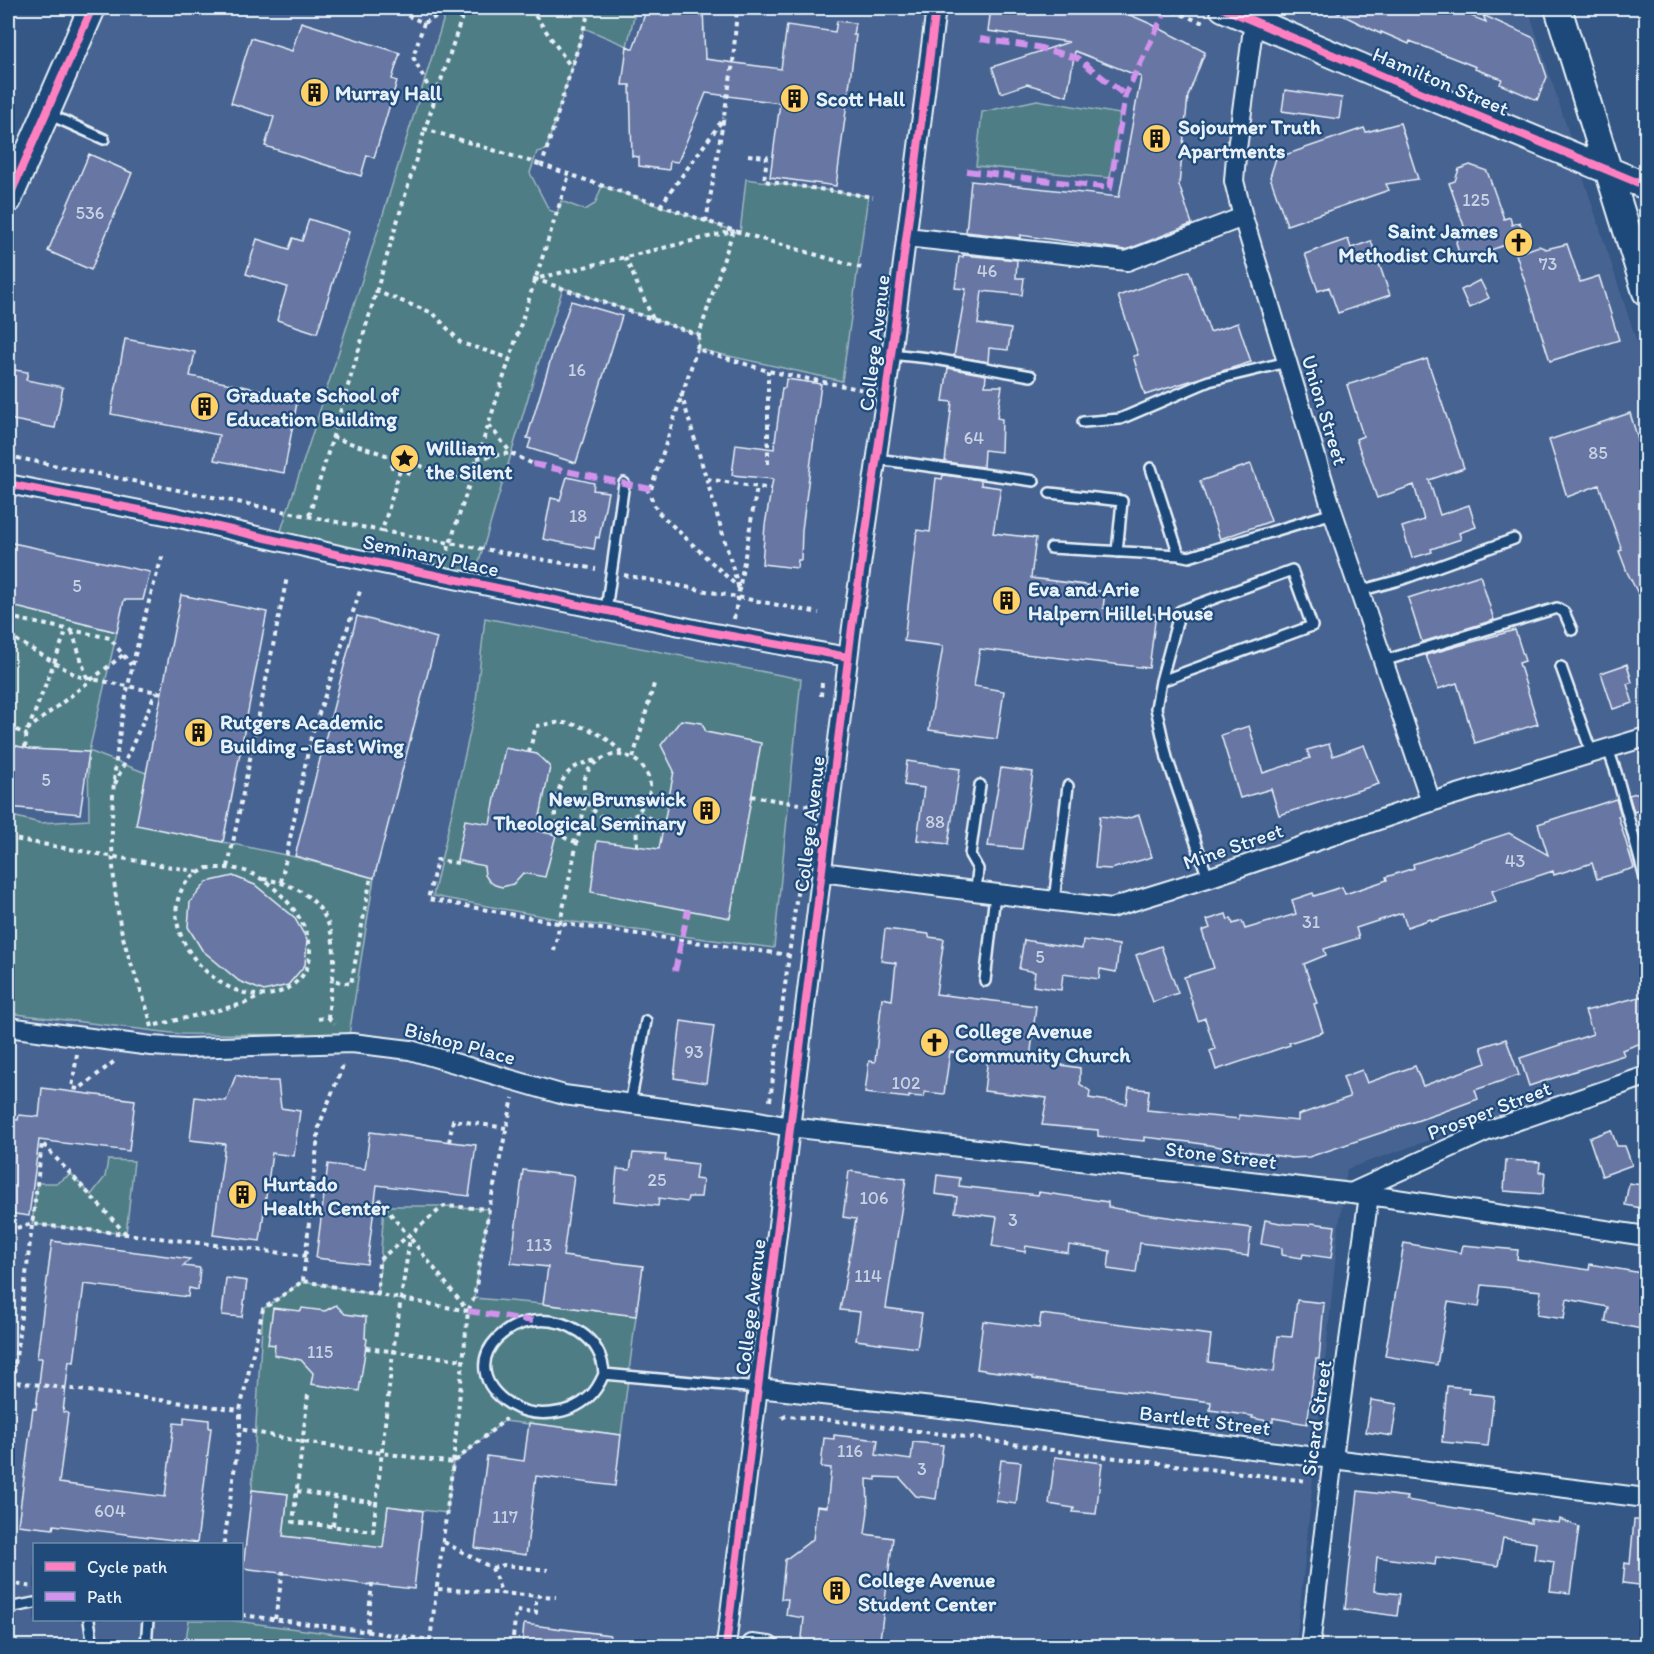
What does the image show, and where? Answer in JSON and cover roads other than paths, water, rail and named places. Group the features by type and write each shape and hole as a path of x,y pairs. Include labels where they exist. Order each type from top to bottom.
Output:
{"street":[{"path":"8,201 92,8"},
{"name":"College Avenue","path":"726,1647 848,657 886,394 936,8"},
{"path":"1558,8 1647,292"},
{"name":"Hamilton Street","path":"1236,16 1647,186"},
{"name":"Union Street","path":"1236,16 1234,182 1333,513 1431,802"},
{"path":"906,237 1127,261 1243,218"},
{"name":"Seminary Place","path":"8,484 175,517 606,610 848,657"},
{"name":"Mine Street","path":"821,872 1111,908 1208,878 1431,802 1647,737"},
{"name":"Bishop Place","path":"8,1027 151,1046 185,1048 352,1043 411,1050 564,1095 790,1127"},
{"name":"Prosper Street","path":"1351,1193 1486,1131 1647,1077"},
{"name":"Stone Street","path":"790,1127 1369,1195 1647,1236"},
{"name":"Sicard Street","path":"1310,1647 1369,1195"},
{"name":"Bartlett Street","path":"758,1388 978,1412 1164,1438 1647,1498"}],"lane":[{"path":"46,113 104,139"},
{"path":"890,354 929,358 1031,376"},
{"path":"1083,422 1120,419 1209,381 1287,362"},
{"path":"877,459 1034,481"},
{"path":"1151,468 1179,555"},
{"path":"606,610 624,483"},
{"path":"1050,493 1122,501 1117,552"},
{"path":"1051,548 1189,557 1333,513"},
{"path":"1359,591 1403,579 1514,539"},
{"path":"1161,681 1312,626 1292,570 1180,611 1161,681 1156,708 1167,758 1208,878"},
{"path":"1383,661 1557,608 1564,612 1572,630"},
{"path":"1561,667 1600,751 1616,772 1647,882"},
{"path":"976,891 978,869 970,855 980,785"},
{"path":"1054,901 1068,786"},
{"path":"986,981 995,894"},
{"path":"630,1104 646,1021"},
{"path":"533,1321 557,1321 586,1336 603,1362 604,1374 590,1397 579,1405 566,1410 542,1413 519,1408 500,1396 491,1386 485,1373 485,1357 493,1344 512,1326 533,1321"},
{"path":"604,1374 758,1388"},
{"path":"8,1608 33,1603"},
{"path":"89,1621 93,1647"},
{"path":"146,1647 148,1621"}],"place":[{"name":"Murray Hall","path":"314,92"},
{"name":"Scott Hall","path":"795,98"},
{"name":"Sojourner Truth Apartments","path":"1157,138"},
{"name":"Saint James Methodist Church","path":"1519,242"},
{"name":"Graduate School of Education Building","path":"205,406"},
{"name":"William the Silent","path":"405,459"},
{"name":"Eva and Arie Halpern Hillel House","path":"1007,600"},
{"name":"Rutgers Academic Building - East Wing","path":"199,733"},
{"name":"New Brunswick Theological Seminary","path":"707,810"},
{"name":"College Avenue Community Church","path":"934,1042"},
{"name":"Hurtado Health Center","path":"242,1195"},
{"name":"College Avenue Student Center","path":"837,1591"}]}
